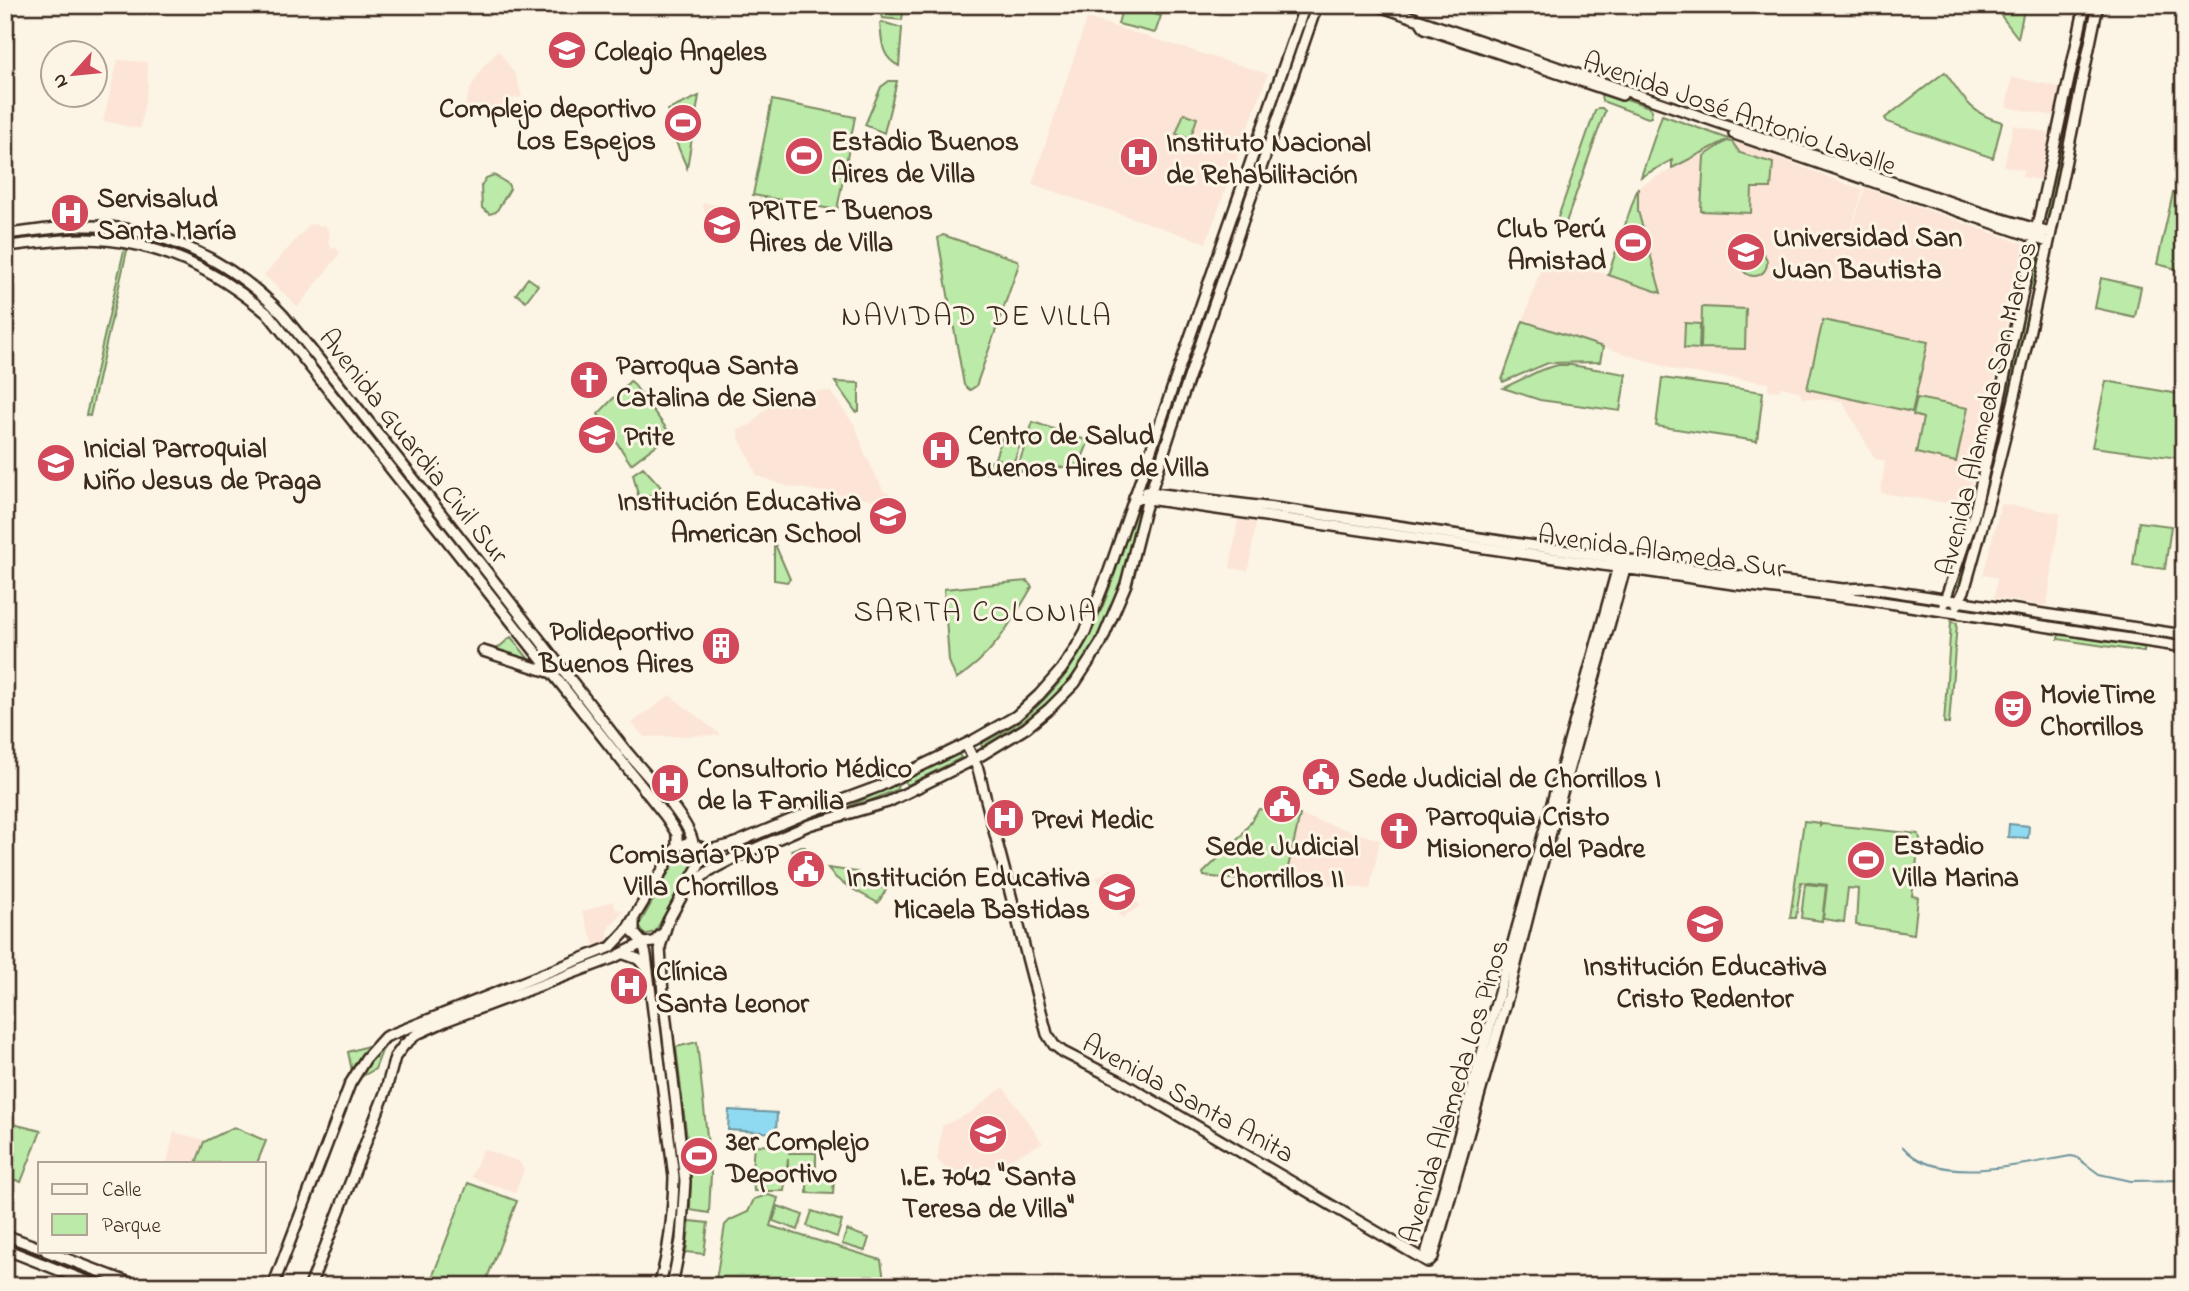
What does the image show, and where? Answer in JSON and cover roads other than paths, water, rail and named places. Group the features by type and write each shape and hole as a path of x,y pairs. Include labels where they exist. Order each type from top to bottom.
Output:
{"main road":[{"path":"273,1286 350,1084 366,1058 385,1037 412,1024 605,951 622,938 677,846 687,843 709,850 724,848 807,813 865,793 967,744 1016,716 1061,670 1074,651 1097,605 1306,5"},
{"path":"684,892 709,871 736,857 809,825 869,809 975,760 1026,728 1049,709 1086,667 1101,643 1126,584 1149,496 1317,5"},
{"name":"Avenida José Antonio Lavalle","path":"1376,5 2049,238"},
{"name":"Avenida Alameda San Marcos","path":"1942,611 1974,515 2085,5"},
{"name":"Avenida Alameda San Marcos","path":"1942,611 1960,601 1993,492 2098,5"},
{"name":"Avenida Guardia Civil Sur","path":"5,234 82,226 134,231 175,243 225,266 249,284 283,315 421,488 682,820 695,845"},
{"name":"Avenida Guardia Civil Sur","path":"5,246 75,239 133,243 204,268 230,284 276,324 674,827 677,846"},
{"path":"412,496 421,488"},
{"name":"Avenida Alameda Sur","path":"1136,493 1282,509 1623,564 2184,647"},
{"name":"Avenida Alameda Sur","path":"1623,564 1843,589 1871,588 2184,635"},
{"name":"Avenida Alameda Los Pinos","path":"1428,1262 1426,1254 1623,564"},
{"path":"483,651 553,673"},
{"name":"Avenida Santa Anita","path":"967,744 975,760 1047,1034 1054,1045 1428,1262"},
{"path":"902,776 901,783 906,793"},
{"path":"310,1286 382,1102 396,1057 404,1045 417,1034 449,1020 624,954 643,943 654,943 662,934 701,859 695,845"},
{"path":"634,918 634,933 643,943 648,970 674,1177 674,1213 666,1263 659,1286"},
{"path":"662,934 660,972 685,1181 681,1240 671,1286"},
{"path":"624,954 638,959 648,970"},
{"path":"5,1235 38,1247"},
{"path":"5,1249 99,1286"},
{"path":"49,1252 138,1286"}],"water":[{"path":"2009,824 2029,826 2028,838 2008,837"},
{"path":"729,1110 777,1113 776,1133 728,1130"}],"waterway":[{"path":"1903,1147 1918,1159 1937,1166 1959,1169 2008,1167 2071,1156 2099,1174 2131,1181 2184,1180"}],"place":[{"name":"Colegio Angeles","path":"567,50"},
{"name":"Complejo deportivo Los Espejos","path":"683,123"},
{"name":"Estadio Buenos Aires de Villa","path":"804,156"},
{"name":"Instituto Nacional de Rehabilitación","path":"1139,157"},
{"name":"Servisalud Santa María","path":"70,213"},
{"name":"PRITE - Buenos Aires de Villa","path":"722,225"},
{"name":"Club Perú Amistad","path":"1633,243"},
{"name":"Universidad San Juan Bautista","path":"1746,252"},
{"name":"Parroqua Santa Catalina de Siena","path":"589,380"},
{"name":"Prite","path":"597,435"},
{"name":"Centro de Salud Buenos Aires de Villa","path":"941,450"},
{"name":"Inicial Parroquial Niño Jesus de Praga","path":"56,463"},
{"name":"Institución Educativa American School","path":"888,516"},
{"name":"Polideportivo Buenos Aires","path":"721,646"},
{"name":"MovieTime Chorrillos","path":"2013,709"},
{"name":"Sede Judicial de Chorrillos I","path":"1321,777"},
{"name":"Consultorio Médico de la Familia","path":"670,783"},
{"name":"Sede Judicial Chorrillos II","path":"1282,804"},
{"name":"Previ Medic","path":"1005,818"},
{"name":"Parroquia Cristo Misionero del Padre","path":"1399,831"},
{"name":"Estadio Villa Marina","path":"1866,860"},
{"name":"Comisaría PNP Villa Chorrillos","path":"806,869"},
{"name":"Institución Educativa Micaela Bastidas","path":"1117,892"},
{"name":"Institución Educativa Cristo Redentor","path":"1705,924"},
{"name":"Clínica Santa Leonor","path":"629,986"},
{"name":"I.E. 7042 \"Santa Teresa de Villa\"","path":"988,1134"},
{"name":"3er Complejo Deportivo","path":"699,1156"}],"district":[{"name":"NAVIDAD DE VILLA","path":"977,315"},
{"name":"SARITA COLONIA","path":"976,611"}]}
